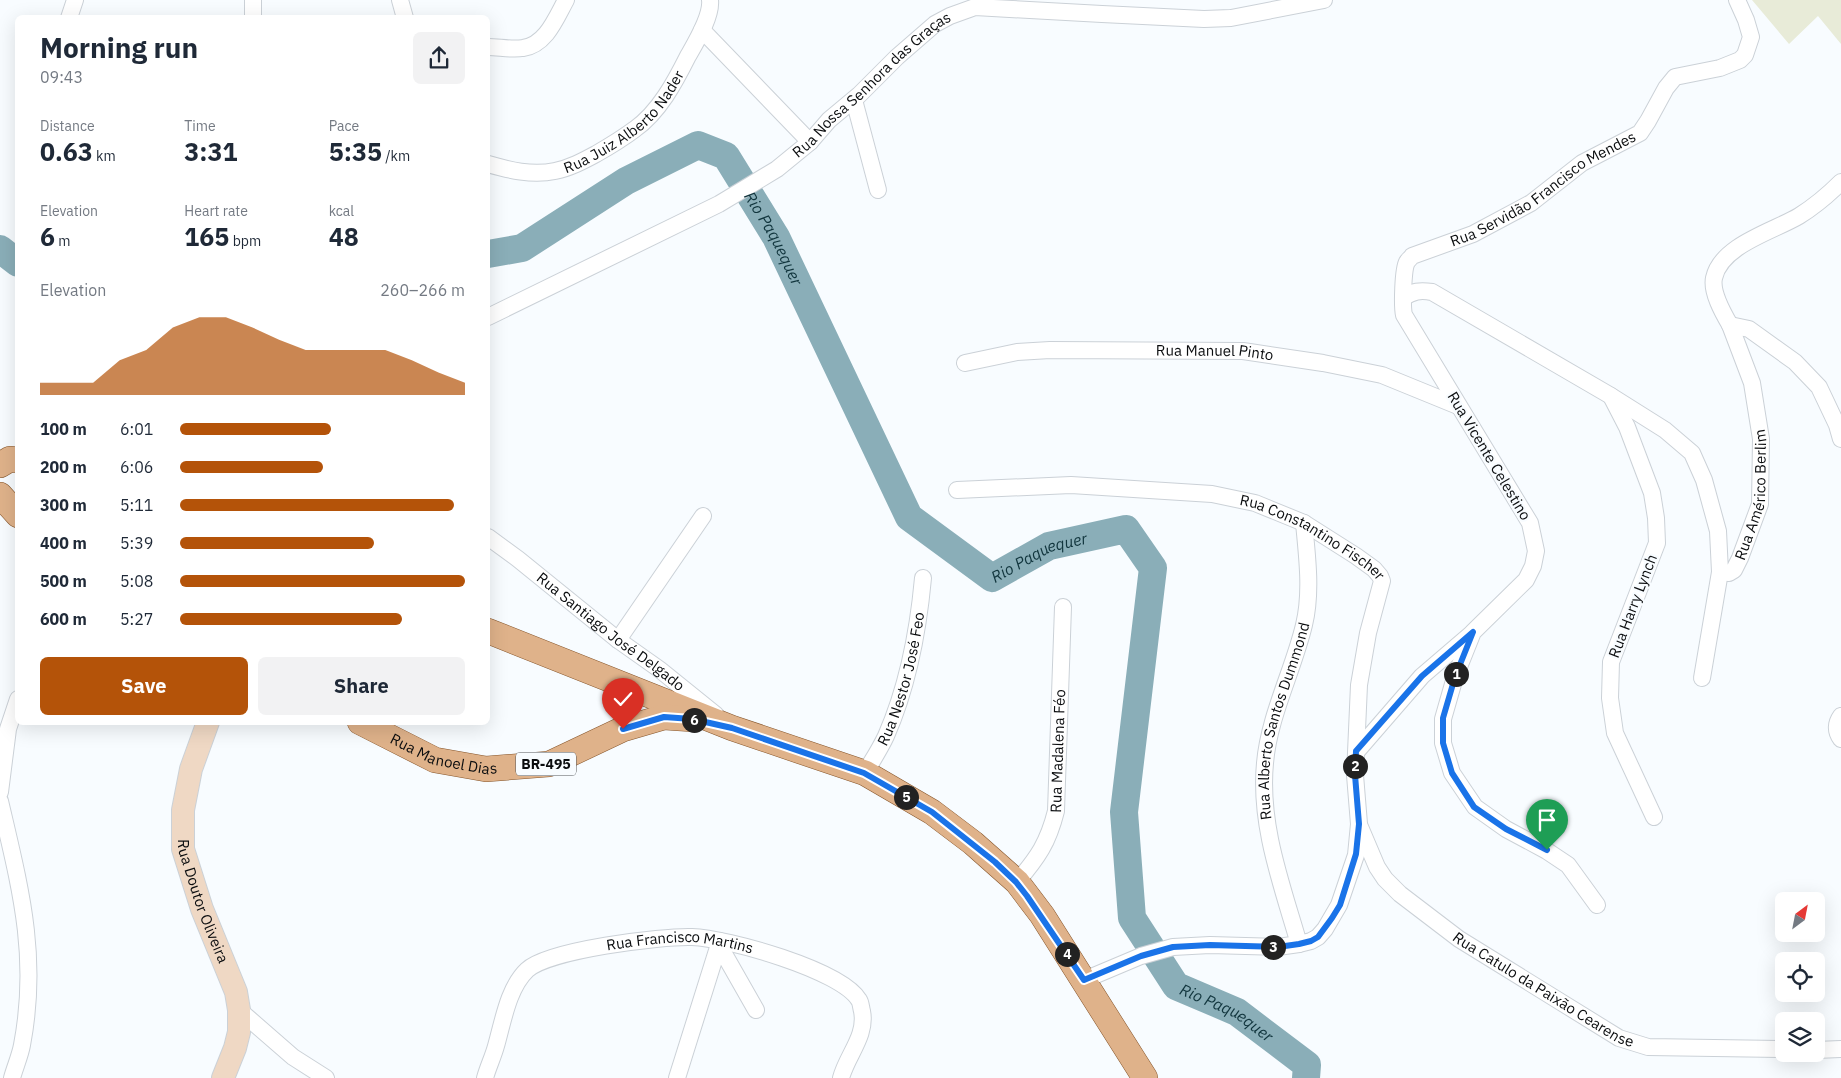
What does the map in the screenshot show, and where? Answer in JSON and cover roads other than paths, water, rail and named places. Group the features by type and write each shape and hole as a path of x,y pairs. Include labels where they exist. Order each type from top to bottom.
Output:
{"main road":[{"path":"0,450 15,457"},
{"path":"0,465 15,458"},
{"name":"BR-495","path":"490,632 732,728 864,773 932,812 972,843 1016,882 1042,915 1143,1077"},
{"path":"623,685 641,699 645,706 644,713 623,729"},
{"name":"Rua Manoel Dias","path":"366,725 434,760 486,770 549,764 623,729 664,717 692,719 732,728"},
{"name":"Rua Doutor Oliveira","path":"207,725 191,769 183,810 183,850 202,909 236,992 240,1010 239,1032 223,1078"}],"street":[{"path":"70,15 75,0"},
{"path":"253,0 253,15"},
{"path":"400,0 404,15"},
{"path":"490,47 523,48 535,44 544,37 566,0"},
{"name":"Rua Juiz Alberto Nader","path":"490,165 509,170 534,173 554,172 575,166 636,129 666,96 702,30 710,0"},
{"name":"Rua Nossa Senhora das Graças","path":"490,315 719,204 777,169 810,142 830,120 935,24 977,3 1204,19 1231,18 1324,0"},
{"name":"Rua Servidão Francisco Mendes","path":"1403,298 1407,262 1412,256 1473,234 1531,203 1582,163 1640,132 1666,88 1675,77 1720,68 1740,60 1745,55 1751,37 1737,0"},
{"path":"702,30 810,142"},
{"path":"854,100 878,190"},
{"path":"1841,182 1823,200 1797,216 1743,243 1722,262 1714,278 1717,303 1730,324 1749,329 1795,362 1819,387 1837,425 1841,439"},
{"name":"Rua Américo Berlim","path":"1403,298 1410,293 1421,290 1432,292 1611,396 1665,430 1692,453 1704,480 1718,531 1720,572 1729,573 1734,570 1740,558 1760,504 1761,439 1752,384 1730,324"},
{"name":"Rua Vicente Celestino","path":"1356,751 1422,676 1473,632 1526,580 1533,566 1536,551 1530,524 1494,460 1458,406 1404,315 1403,298"},
{"name":"Rua Manuel Pinto","path":"965,363 1017,352 1050,350 1242,351 1323,362 1382,375 1458,406"},
{"name":"Rua Harry Lynch","path":"1611,396 1627,427 1652,493 1656,518 1657,543 1610,662 1610,698 1614,733 1654,817"},
{"name":"Rua Constantino Fischer","path":"957,490 1071,485 1212,494 1255,503 1304,523 1374,569 1382,582 1368,633 1359,685 1355,775 1359,824 1356,854 1340,905 1318,937 1311,941 1278,947 1187,946 1162,950 1120,964 1084,980"},
{"path":"618,640 703,516"},
{"name":"Rua Alberto Santos Dummond","path":"1299,944 1270,837 1265,815 1263,786 1269,738 1305,624 1308,592 1308,559 1304,523"},
{"name":"Rua Santiago José Delgado","path":"490,538 732,728"},
{"path":"1702,678 1720,572"},
{"name":"Rua Nestor José Feo","path":"864,773 885,738 899,702 913,652 919,619 923,578"},
{"name":"Rua Madalena Féo","path":"1016,882 1042,850 1050,833 1056,811 1063,607"},
{"name":"Rua Vicente Celestino","path":"1473,632 1455,677 1443,718 1443,743 1452,773 1474,807 1506,829 1547,850 1568,865 1597,905"},
{"path":"0,792 8,729 15,708"},
{"path":"1841,716 1836,724 1838,736 1841,739"},
{"path":"0,801 19,879 29,949 29,993 22,1046 12,1078"},
{"name":"Rua Catulo da Paixão Cearense","path":"1359,824 1377,867 1385,879 1400,894 1459,939 1619,1038 1648,1048 1775,1049"},
{"name":"Rua Francisco Martins","path":"485,1078 509,1002 516,986 526,971 535,964 556,957 605,946 666,938 693,937 812,968 844,986 860,1000 862,1032 841,1078"},
{"path":"720,943 756,1010"},
{"path":"677,1078 720,943"},
{"path":"240,1010 292,1057 326,1078"},
{"path":"1825,1050 1841,1049"}],"waterway":[{"name":"Rio Paquequer","path":"490,254 522,248 626,181 698,145 726,156 776,237 909,517 992,578 1049,546 1126,529 1153,568 1124,812 1132,918 1176,986 1237,1012 1307,1065 1306,1078"},
{"name":"Rio Paquequer","path":"0,249 15,261"}]}
